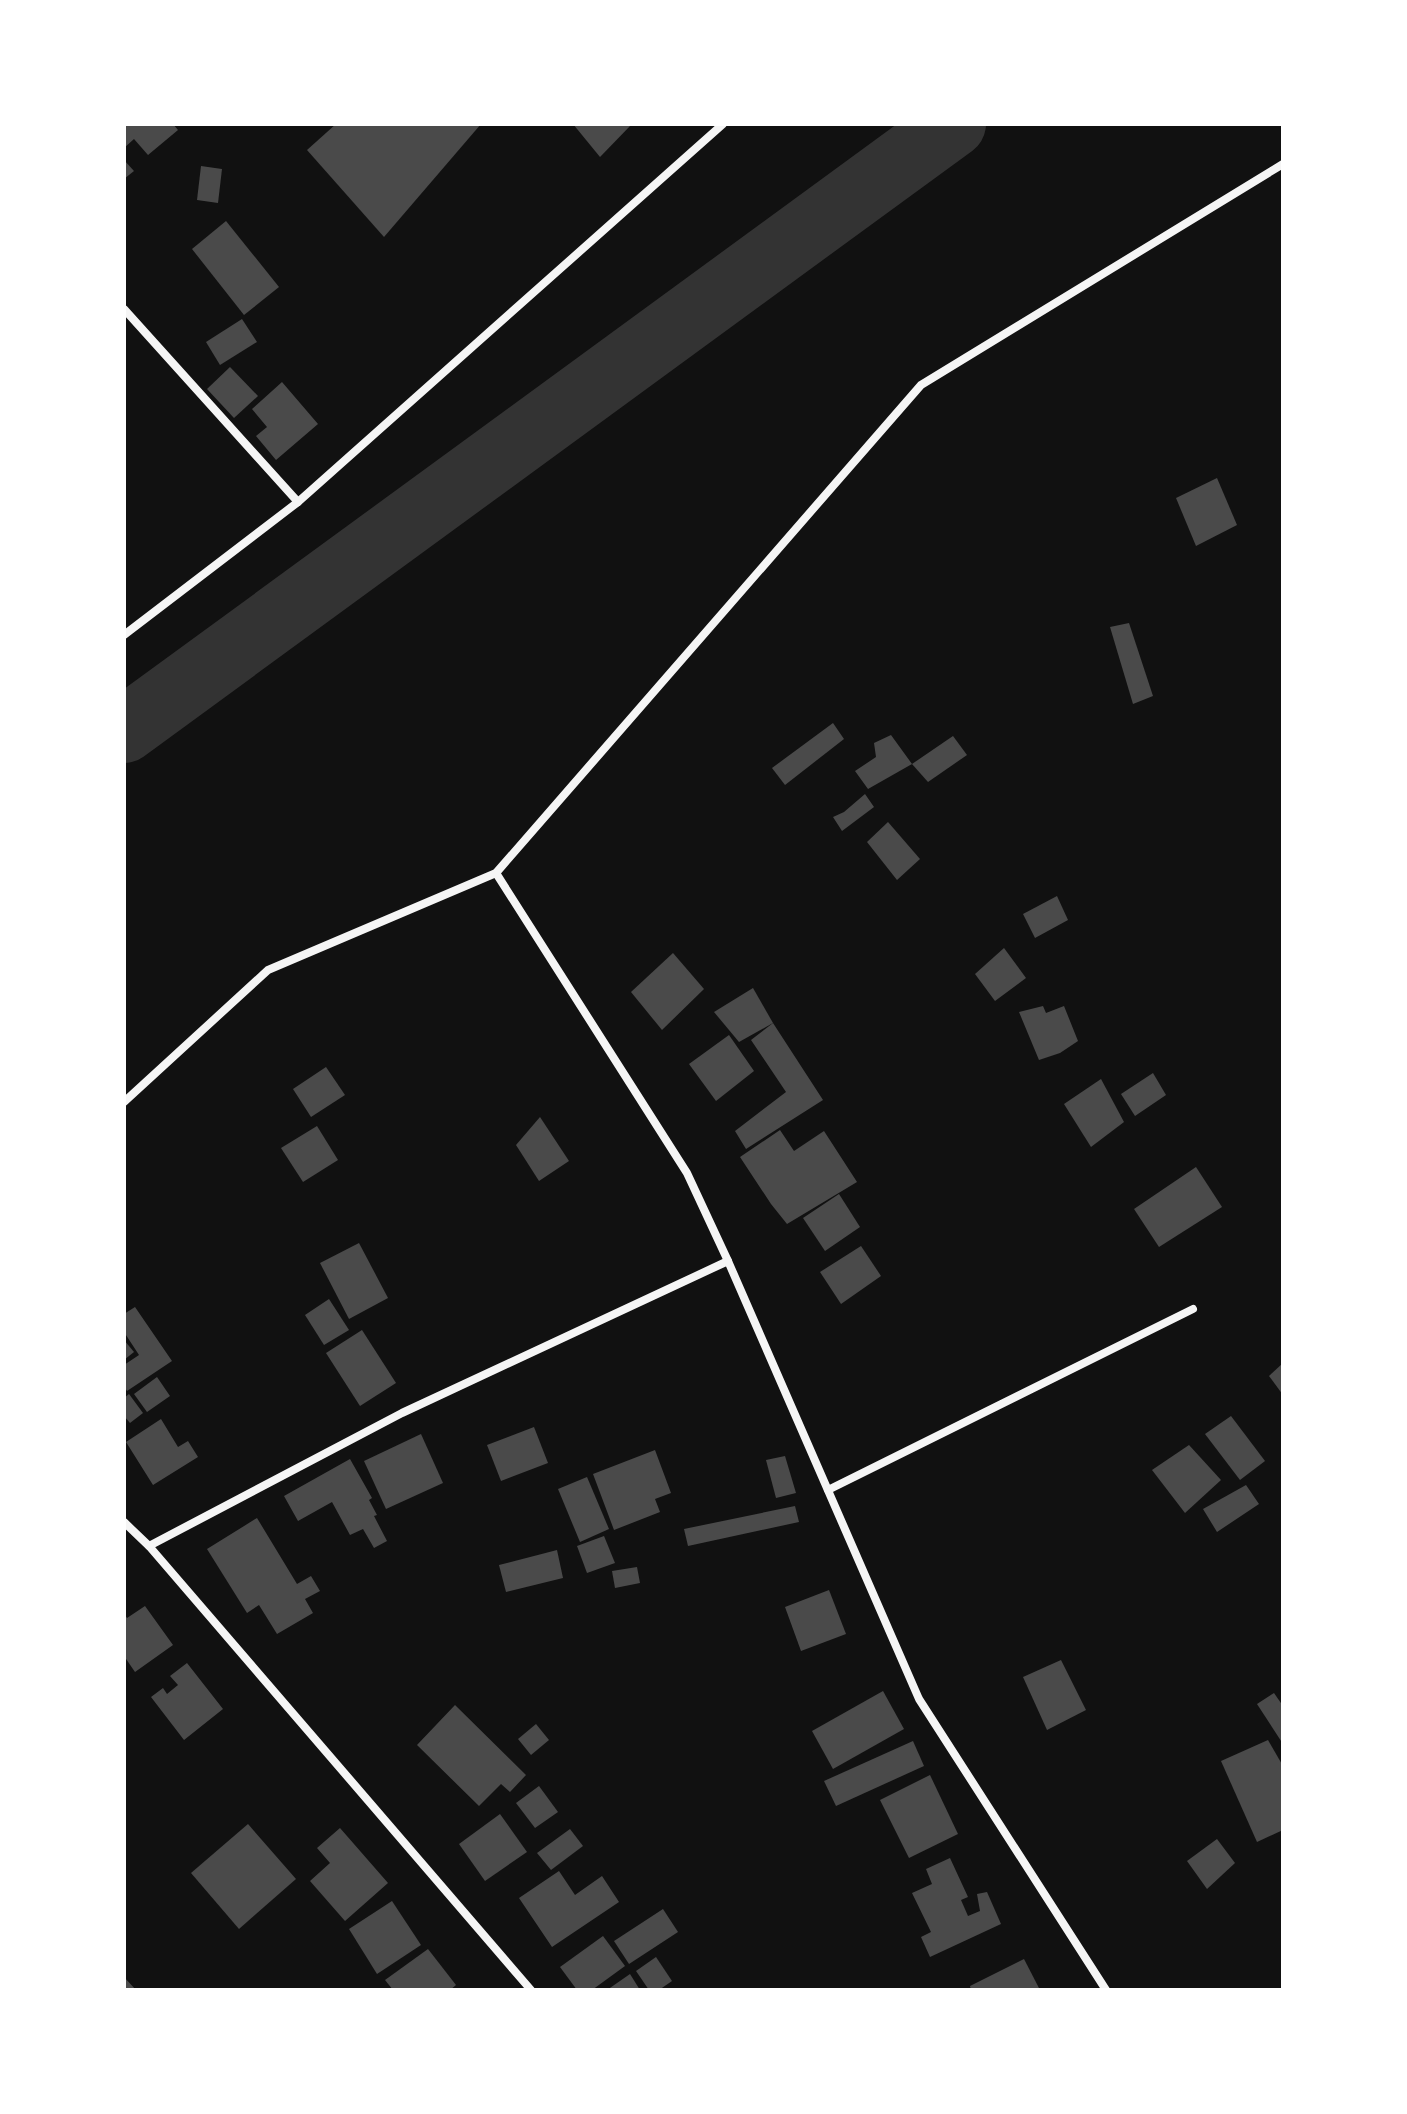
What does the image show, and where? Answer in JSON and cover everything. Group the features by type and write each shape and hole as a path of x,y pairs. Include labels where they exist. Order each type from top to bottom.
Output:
{"street":[{"path":"124,635 298,502 723,124"},
{"path":"124,1102 268,970 496,873 921,385 1283,164"},
{"path":"124,309 298,502"},
{"path":"496,873 687,1173 919,1699 1106,1990"},
{"path":"149,1546 402,1413 728,1261"},
{"path":"828,1490 1193,1309"},
{"path":"124,1522 149,1546 531,1990"}],"building":[{"path":"124,124 173,124 178,130 148,155 134,139 124,148"},
{"path":"336,124 481,124 384,237 307,150"},
{"path":"573,124 632,124 600,157"},
{"path":"124,160 134,171 124,179"},
{"path":"201,166 222,169 218,203 197,200"},
{"path":"226,221 279,287 244,315 192,249"},
{"path":"242,319 257,342 220,365 206,342"},
{"path":"230,367 258,396 234,418 207,389"},
{"path":"282,382 318,424 276,460 256,436 267,427 252,409"},
{"path":"1217,478 1237,525 1196,546 1176,498"},
{"path":"1129,623 1153,696 1133,704 1110,627"},
{"path":"833,723 844,739 785,785 772,768"},
{"path":"891,735 912,764 868,789 855,771 876,757 874,743"},
{"path":"953,736 967,755 928,782 912,764"},
{"path":"865,794 874,807 842,831 833,817"},
{"path":"888,822 920,859 897,880 867,842"},
{"path":"1057,896 1068,920 1035,938 1023,914"},
{"path":"1004,948 1026,978 995,1001 975,974"},
{"path":"673,953 704,989 662,1030 631,992"},
{"path":"753,988 773,1023 739,1042 714,1012"},
{"path":"1043,1006 1046,1013 1064,1006 1078,1041 1060,1053 1039,1060 1019,1012"},
{"path":"773,1023 823,1100 746,1149 735,1131 786,1092 751,1040"},
{"path":"729,1035 754,1071 716,1101 689,1064"},
{"path":"326,1067 345,1095 311,1117 293,1089"},
{"path":"1153,1073 1166,1095 1135,1116 1121,1094"},
{"path":"1101,1079 1124,1122 1091,1147 1064,1104"},
{"path":"540,1117 569,1161 539,1181 516,1145"},
{"path":"317,1126 338,1160 303,1182 281,1148"},
{"path":"780,1130 794,1151 824,1131 857,1182 787,1224 740,1157"},
{"path":"1196,1167 1222,1207 1159,1247 1134,1209"},
{"path":"839,1194 860,1227 825,1251 803,1218"},
{"path":"359,1243 388,1298 349,1319 320,1263"},
{"path":"861,1246 881,1276 841,1304 820,1272"},
{"path":"329,1299 349,1330 324,1345 305,1315"},
{"path":"135,1307 172,1361 127,1391 124,1386 124,1365 139,1355 124,1332 124,1314"},
{"path":"362,1330 396,1383 360,1406 326,1353"},
{"path":"124,1340 134,1352 124,1360"},
{"path":"1283,1363 1283,1395 1269,1376"},
{"path":"157,1377 170,1396 147,1412 134,1394"},
{"path":"129,1394 143,1413 130,1423 124,1416 124,1398"},
{"path":"1231,1416 1265,1461 1240,1480 1205,1434"},
{"path":"161,1419 178,1447 188,1441 198,1457 153,1485 126,1442"},
{"path":"534,1427 548,1463 501,1481 487,1445"},
{"path":"421,1434 443,1483 386,1509 364,1461"},
{"path":"1189,1445 1221,1480 1185,1513 1152,1470"},
{"path":"655,1450 671,1493 655,1499 660,1512 614,1530 593,1474"},
{"path":"785,1456 796,1493 776,1498 766,1460"},
{"path":"350,1459 372,1498 369,1500 377,1515 374,1516 387,1541 374,1548 363,1529 350,1535 332,1502 298,1521 284,1496"},
{"path":"587,1477 609,1529 580,1542 558,1489"},
{"path":"1246,1485 1259,1504 1217,1532 1203,1509"},
{"path":"795,1506 799,1522 688,1546 684,1529"},
{"path":"257,1518 297,1584 311,1576 320,1591 305,1599 313,1613 277,1634 259,1605 247,1613 207,1549"},
{"path":"604,1536 615,1563 587,1573 577,1546"},
{"path":"557,1550 563,1578 506,1592 499,1565"},
{"path":"637,1567 640,1583 615,1588 612,1571"},
{"path":"829,1590 846,1634 801,1651 785,1607"},
{"path":"145,1606 173,1645 135,1672 124,1656 124,1614 127,1618"},
{"path":"1061,1660 1086,1710 1047,1730 1023,1677"},
{"path":"187,1663 223,1709 184,1740 151,1697 163,1688 167,1694 178,1685 170,1676"},
{"path":"883,1691 904,1729 833,1769 812,1731"},
{"path":"1274,1693 1283,1706 1283,1744 1257,1704"},
{"path":"455,1705 526,1775 510,1792 501,1784 479,1806 417,1745"},
{"path":"536,1724 549,1740 531,1755 518,1739"},
{"path":"1268,1740 1283,1766 1283,1830 1257,1842 1221,1761"},
{"path":"913,1741 924,1766 836,1806 824,1781"},
{"path":"930,1775 958,1834 909,1858 880,1800"},
{"path":"539,1786 558,1812 535,1828 516,1803"},
{"path":"500,1814 527,1852 485,1881 459,1844"},
{"path":"248,1824 296,1879 239,1929 191,1873"},
{"path":"340,1828 388,1883 345,1921 310,1881 330,1863 317,1848"},
{"path":"570,1829 583,1846 551,1870 537,1853"},
{"path":"1217,1839 1235,1863 1207,1889 1187,1861"},
{"path":"950,1858 968,1897 961,1900 968,1916 980,1911 977,1894 987,1892 1001,1924 930,1957 921,1937 931,1932 912,1893 932,1884 926,1869"},
{"path":"559,1871 575,1895 602,1876 619,1902 552,1947 519,1898"},
{"path":"392,1901 421,1945 377,1974 349,1929"},
{"path":"663,1909 678,1932 629,1964 614,1941"},
{"path":"603,1936 625,1966 592,1990 577,1990 560,1967"},
{"path":"428,1949 456,1985 450,1990 393,1990 385,1980"},
{"path":"656,1957 672,1981 659,1990 649,1990 636,1971"},
{"path":"1024,1959 1040,1990 971,1990 970,1986"},
{"path":"630,1974 640,1990 607,1990"},
{"path":"124,1977 136,1990 124,1990"}],"waterway":[{"path":"124,730 953,124"}]}
